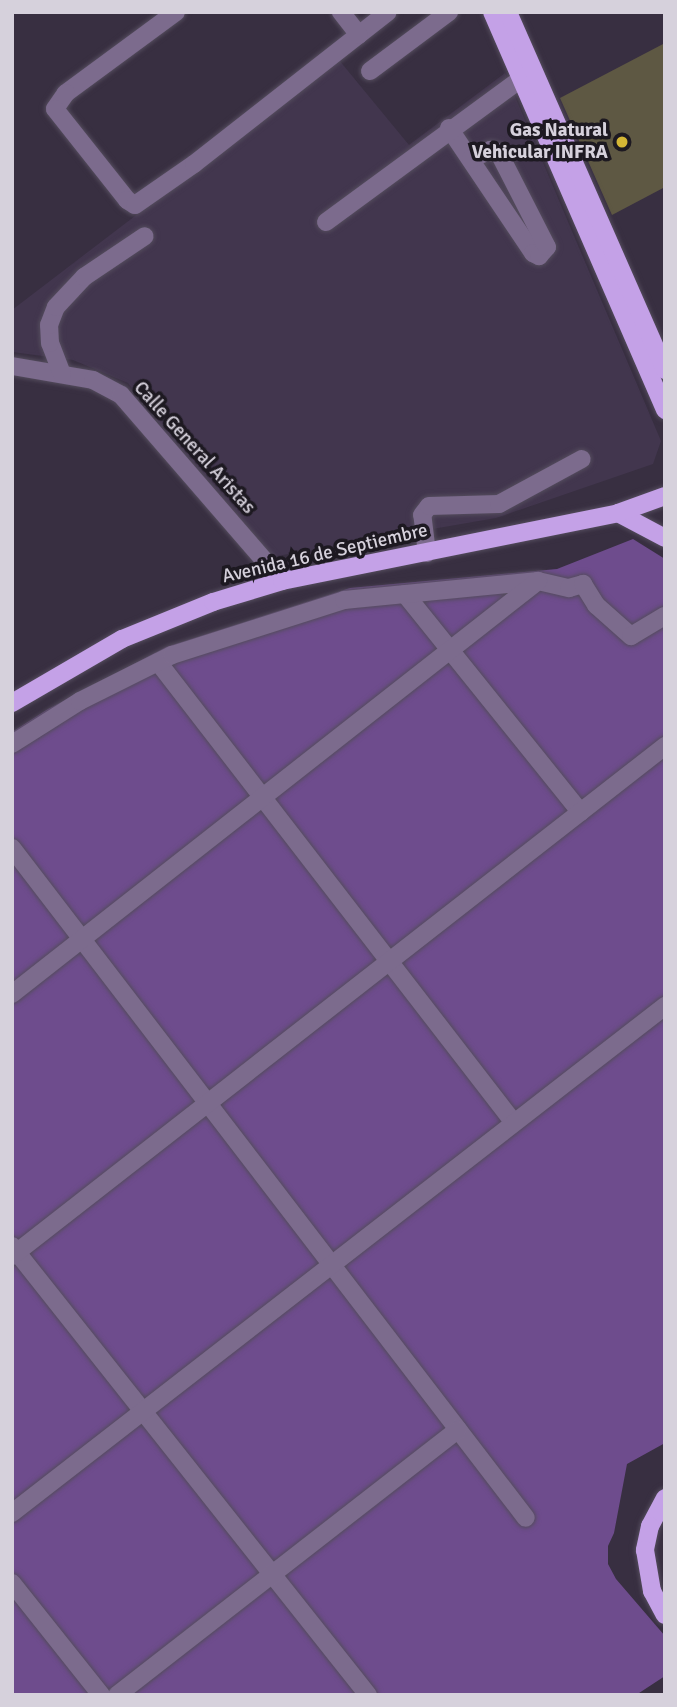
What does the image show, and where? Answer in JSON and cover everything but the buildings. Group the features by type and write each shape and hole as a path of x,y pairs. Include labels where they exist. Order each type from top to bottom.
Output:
{"main road":[{"path":"492,12 665,410"},
{"path":"508,12 665,370"},
{"name":"Avenida 16 de Septiembre","path":"12,703 111,645 159,622 213,602 282,581 618,513 665,496"},
{"path":"618,513 665,538"},
{"path":"664,1613 645,1550 650,1526 665,1498"}],"street":[{"path":"176,12 66,93 55,109 127,200 135,205 194,164 388,12"},
{"path":"341,12 359,35"},
{"path":"370,71 449,12"},
{"path":"326,222 449,128 521,79"},
{"path":"449,128 533,253 539,256 546,251 499,153 491,150 471,159"},
{"path":"62,374 50,344 49,325 56,307 84,277 145,236"},
{"name":"Calle General Aristas","path":"12,366 62,374 107,386 132,405 282,581"},
{"path":"427,553 422,515 429,506 499,504 582,459"},
{"path":"12,994 538,581"},
{"path":"12,744 80,701 158,662 344,600 538,581 569,587 583,584 596,605 631,636 665,617"},
{"path":"405,594 580,811"},
{"path":"158,662 514,1123"},
{"path":"368,1695 14,1252 665,746"},
{"path":"12,848 526,1518"},
{"path":"12,1513 665,1006"},
{"path":"117,1695 458,1430"},
{"path":"12,1583 102,1695"}],"shaded area":[{"path":"339,60 409,145 505,73 661,441 653,464 496,518 271,557 222,506 128,383 73,360 12,352 12,310"},
{"path":"633,539 665,559 665,1443 627,1464 614,1533 608,1546 608,1564 616,1579 665,1636 665,1676 636,1695 12,1695 12,732 48,709 166,647 350,588 557,569"}],"place":[{"name":"Gas Natural Vehicular INFRA","path":"622,142"}]}
